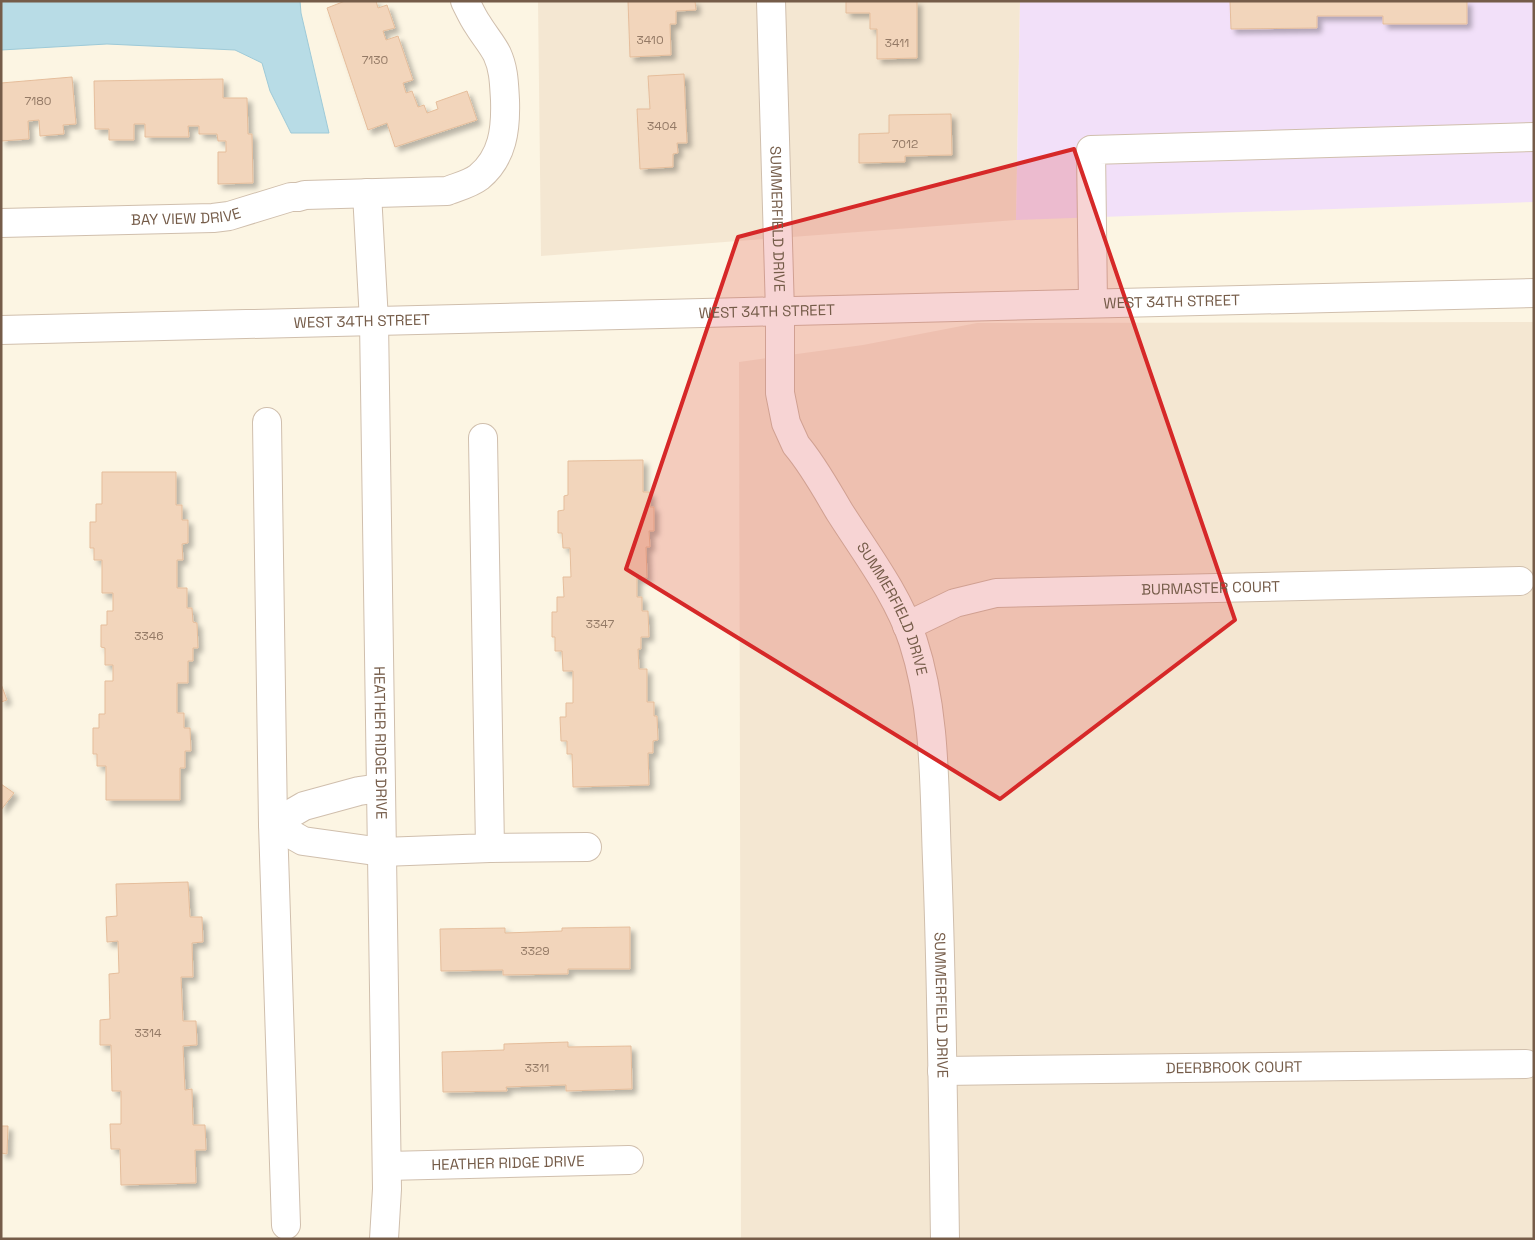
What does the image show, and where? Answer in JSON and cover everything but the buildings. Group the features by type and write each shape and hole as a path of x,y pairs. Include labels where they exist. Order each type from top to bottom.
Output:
{"street":[{"name":"BAY VIEW DRIVE","path":"1,223 214,218 229,216 291,197 305,195 447,191 478,177 500,149 506,122 502,69 497,54 476,24 465,1"},
{"name":"SUMMERFIELD DRIVE","path":"771,1 780,312 780,393 786,423 796,445 884,580 907,626 921,666 932,730 939,910 945,1239"},
{"path":"1093,303 1091,150 1534,137"},
{"path":"367,193 374,321"},
{"name":"WEST 34TH STREET","path":"1,330 1534,293"},
{"name":"HEATHER RIDGE DRIVE","path":"374,321 387,1166 387,1204 384,1239"},
{"path":"267,422 273,824 286,1225"},
{"path":"482,438 490,848"},
{"name":"BURMASTER COURT","path":"907,626 955,602 996,593 1520,581"},
{"path":"273,824 304,806 359,791 380,788"},
{"path":"273,824 303,841 382,852 587,847"},
{"name":"DEERBROOK COURT","path":"942,1071 1526,1064"},
{"name":"HEATHER RIDGE DRIVE","path":"387,1166 629,1160"}],"highlighted area":[{"path":"1074,149 1235,620 1000,799 626,569 738,237"}],"shaded area":[{"path":"538,1 1020,1 1016,220 541,256"},
{"path":"1020,1 1534,1 1534,202 1016,220"},
{"path":"1534,322 1534,1239 741,1239 739,362 863,345 977,323"}],"water":[{"path":"1,1 300,1 301,13 329,133 291,133 270,91 262,63 235,50 107,44 1,50"}]}
